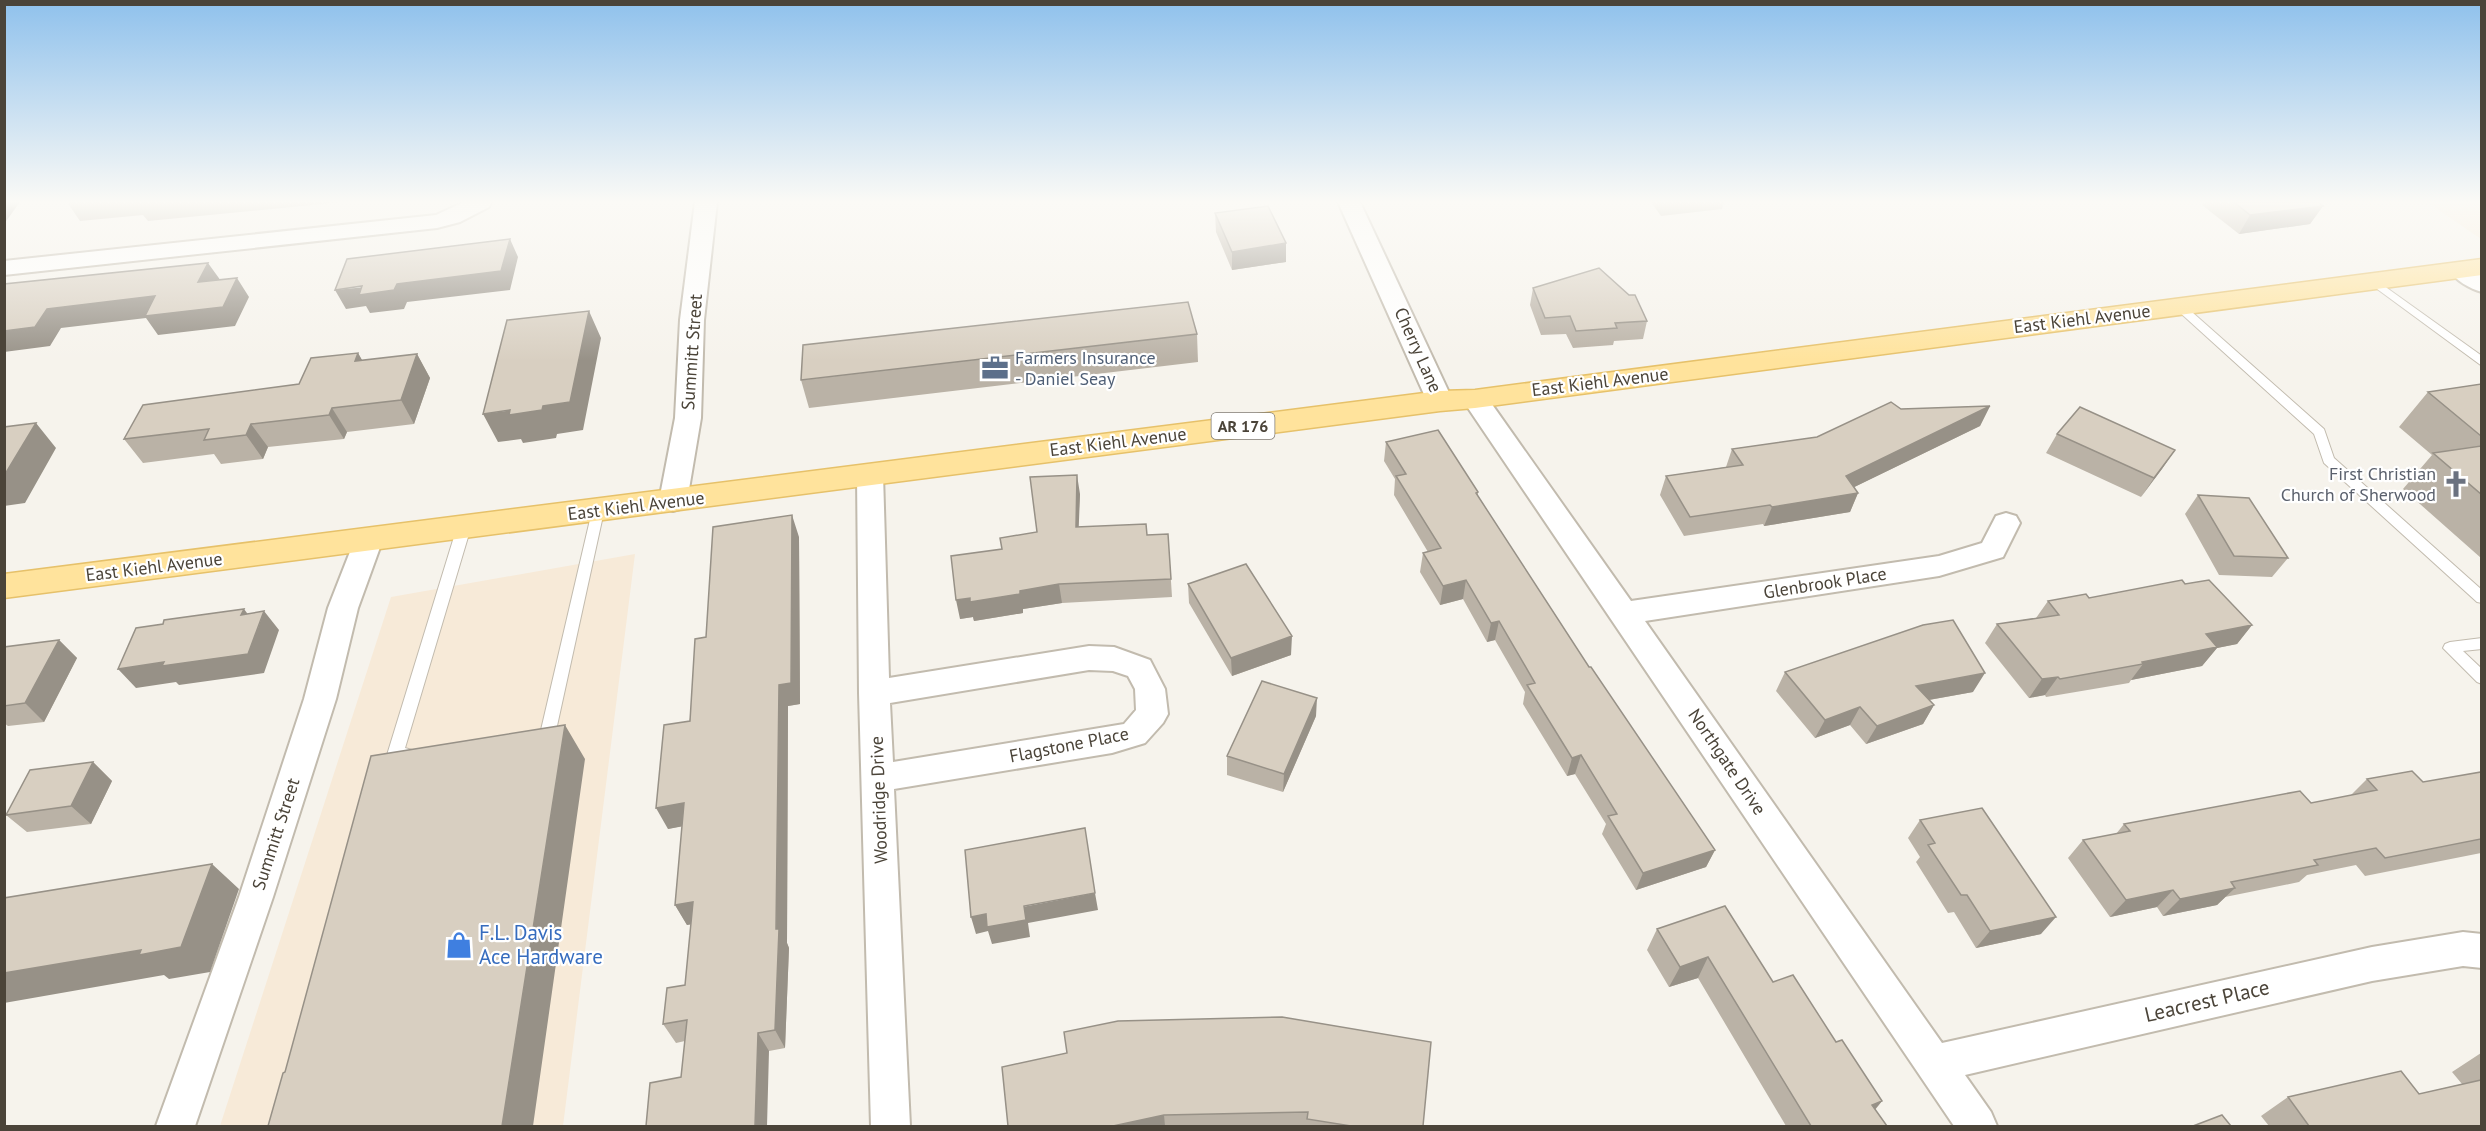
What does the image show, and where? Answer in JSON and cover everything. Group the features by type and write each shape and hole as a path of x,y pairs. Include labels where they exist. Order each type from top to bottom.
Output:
{"main road":[{"name":"East Kiehl Avenue","path":"4,586 598,511 1440,400 1475,399 2373,281 2474,274"}],"street":[{"path":"4,268 127,255"},
{"name":"Summitt Street","path":"673,501 688,418 692,320 700,255"},
{"name":"Cherry Lane","path":"1373,255 1440,400"},
{"name":"Northgate Drive","path":"1475,399 1977,1126"},
{"name":"Woodridge Drive","path":"870,474 874,693 891,1126"},
{"name":"Glenbrook Place","path":"1625,614 1939,566 1993,550 2006,523"},
{"name":"Summitt Street","path":"175,1126 255,897 320,699 343,608 369,539"},
{"name":"Flagstone Place","path":"874,693 1089,658 1113,659 1139,668 1150,689 1152,714 1134,734 1112,740 878,778"},
{"name":"Leacrest Place","path":"1934,1063 2372,963 2463,949 2481,951"}],"lane":[{"path":"2373,281 2481,362"},
{"path":"2180,307 2320,432 2328,460 2481,598"},
{"path":"523,738 547,735 598,511"},
{"path":"418,752 395,756 464,527"},
{"path":"2481,643 2450,648 2481,678"}],"shaded area":[{"path":"635,554 563,1126 220,1126 391,597"}],"building":[{"path":"381,255 506,255 501,271 397,284 394,290 359,295 362,286 335,290 347,259"},
{"path":"208,263 198,282 237,278 223,307 145,316 155,296 47,309 35,327 4,331 4,284"},
{"path":"1599,268 1629,295 1635,295 1647,321 1615,323 1617,328 1576,331 1570,316 1545,318 1533,288"},
{"path":"1188,302 1197,334 801,380 803,345"},
{"path":"589,311 570,402 543,406 542,410 509,415 510,410 483,414 507,320"},
{"path":"358,353 355,361 417,354 401,400 332,408 329,415 251,424 246,435 204,440 209,429 124,439 143,405 299,384 311,358"},
{"path":"2481,384 2481,436 2428,392"},
{"path":"1891,402 1901,409 1990,406 1846,476 1858,493 1690,517 1666,476 1743,465 1732,449 1817,437"},
{"path":"2080,407 2175,450 2154,478 2057,434"},
{"path":"36,423 4,476 4,427"},
{"path":"1438,430 1478,492 1476,493 1589,667 1715,850 1643,873 1608,816 1617,814 1581,755 1572,758 1527,685 1535,683 1499,621 1491,623 1466,580 1443,586 1423,553 1441,548 1396,476 1406,474 1386,442"},
{"path":"2481,446 2481,494 2433,453"},
{"path":"1077,475 1076,527 1146,524 1147,535 1168,534 1171,579 1059,584 1020,591 1020,594 970,602 970,598 956,600 951,556 1002,549 1000,538 1037,532 1030,477"},
{"path":"2198,495 2249,498 2288,558 2234,556"},
{"path":"792,515 791,683 779,685 776,929 779,929 775,1030 758,1033 755,1126 646,1126 650,1083 681,1077 687,1020 663,1024 667,988 685,985 693,902 675,905 684,803 656,808 664,725 690,721 695,639 706,637 713,527"},
{"path":"1246,564 1292,636 1231,658 1188,584"},
{"path":"2182,580 2185,584 2209,580 2252,625 2206,634 2217,647 2142,662 2143,664 2060,679 2058,677 2042,679 1997,624 2059,615 2048,601 2086,594 2089,598"},
{"path":"244,609 241,615 264,611 248,654 162,666 164,662 118,669 136,628 163,624 164,620"},
{"path":"1953,620 1985,673 1916,686 1934,705 1877,726 1860,707 1825,720 1785,672 1923,625"},
{"path":"59,640 25,703 4,706 4,647"},
{"path":"1262,681 1317,698 1284,774 1227,756"},
{"name":"F.L. Davis Ace Hardware","path":"565,725 502,1126 268,1126 285,1072 371,756"},
{"path":"93,762 71,806 6,815 30,770"},
{"path":"2412,771 2423,782 2481,772 2481,839 2385,858 2376,848 2314,860 2318,865 2231,882 2235,888 2180,899 2173,890 2126,900 2083,840 2130,831 2124,824 2300,791 2311,803 2377,790 2367,779"},
{"path":"1982,808 2056,917 1990,931 1967,895 1961,895 1928,845 1935,843 1920,820"},
{"path":"1085,828 1095,893 1024,906 1026,920 987,927 986,914 971,917 965,850"},
{"path":"212,864 181,947 139,955 141,950 4,973 4,898"},
{"path":"1725,906 1773,982 1793,975 1836,1042 1842,1040 1882,1101 1872,1105 1887,1126 1811,1126 1708,957 1680,967 1657,929"},
{"path":"1282,1017 1431,1042 1423,1126 1351,1126 1307,1119 1308,1112 1164,1115 1113,1126 1008,1126 1002,1067 1067,1053 1064,1032 1118,1021"},
{"path":"2401,1071 2419,1094 2481,1080 2481,1126 2309,1126 2288,1097"},
{"path":"2222,1115 2231,1126 2193,1126"}],"place":[{"name":"Farmers Insurance - Daniel Seay","path":"995,368"},
{"name":"First Christian Church of Sherwood","path":"2456,484"},
{"name":"F.L. Davis Ace Hardware","path":"459,945"}]}
